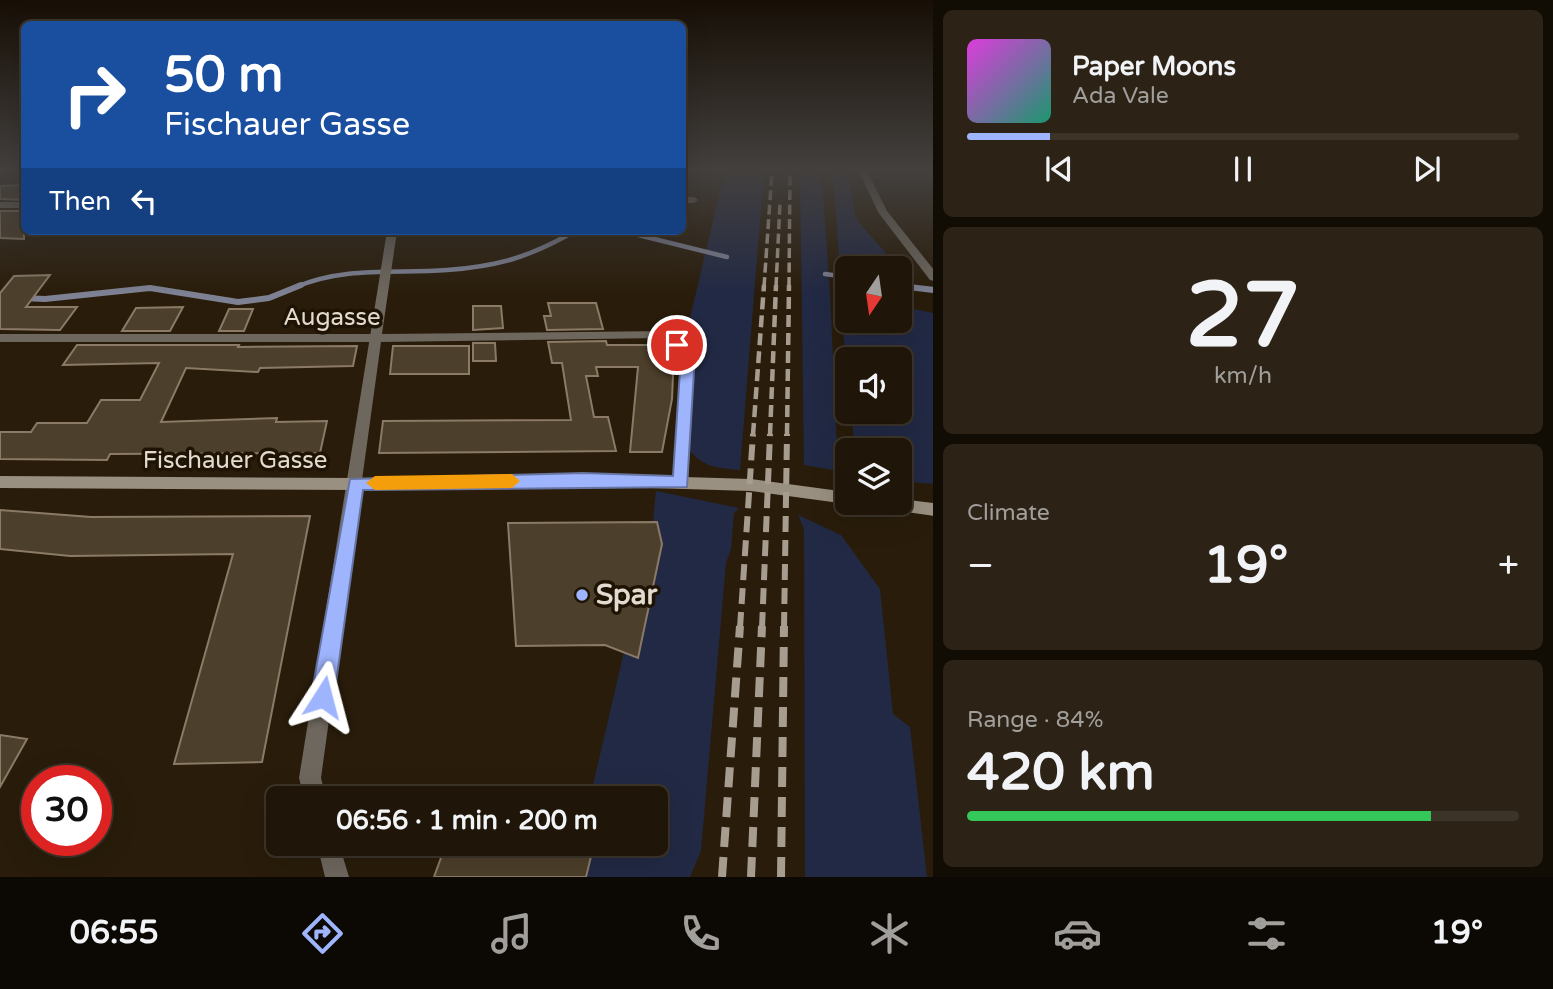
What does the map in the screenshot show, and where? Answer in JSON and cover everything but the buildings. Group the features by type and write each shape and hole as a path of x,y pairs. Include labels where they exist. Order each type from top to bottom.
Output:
{"main road":[{"name":"Fischauer Gasse","path":"0,482 356,484 583,480 751,485 835,496"},
{"path":"912,507 933,510"}],"street":[{"path":"883,212 933,278"},
{"path":"312,786 310,778 391,235"},
{"name":"Augasse","path":"0,338 377,338 665,334 688,355 681,483"},
{"path":"331,856 337,877"}],"shaded area":[{"path":"715,212 761,212 740,470 719,468 705,463 679,438 690,318"},
{"path":"801,212 824,212 837,438 835,470 804,465"},
{"path":"836,212 855,212 856,219 888,256 839,256"},
{"path":"912,309 933,313 933,484 912,482 912,438 854,438 852,424 912,424 912,347 845,347 843,333 912,333"},
{"path":"656,491 739,508 734,513 731,549 726,563 701,851 690,877 572,877 577,856 668,856 668,786 593,786 652,531"},
{"path":"798,515 841,535 880,589 893,714 910,727 927,877 805,877 804,529"}],"waterway":[{"path":"297,287 315,280 352,273 483,266 528,254 567,235"},
{"path":"638,235 727,257"},
{"path":"825,274 835,275"},
{"path":"297,287 301,285"},
{"path":"23,298 45,299 150,288 238,302 269,298 297,287"},
{"path":"912,287 933,290"}],"railway":[{"path":"764,287 769,212"},
{"path":"776,287 780,212"},
{"path":"789,287 790,212"},
{"path":"753,435 764,285"},
{"path":"770,435 776,285"},
{"path":"787,435 789,285"},
{"path":"740,628 753,434"},
{"path":"762,628 770,434"},
{"path":"784,628 787,434"},
{"path":"722,877 740,626"},
{"path":"751,877 762,626"},
{"path":"781,877 784,626"}],"slow traffic":[{"path":"375,483 512,481"}],"place":[{"name":"Spar","path":"582,595"}],"route":[{"path":"323,697 356,484 583,480 681,483 688,355 677,345"}]}
